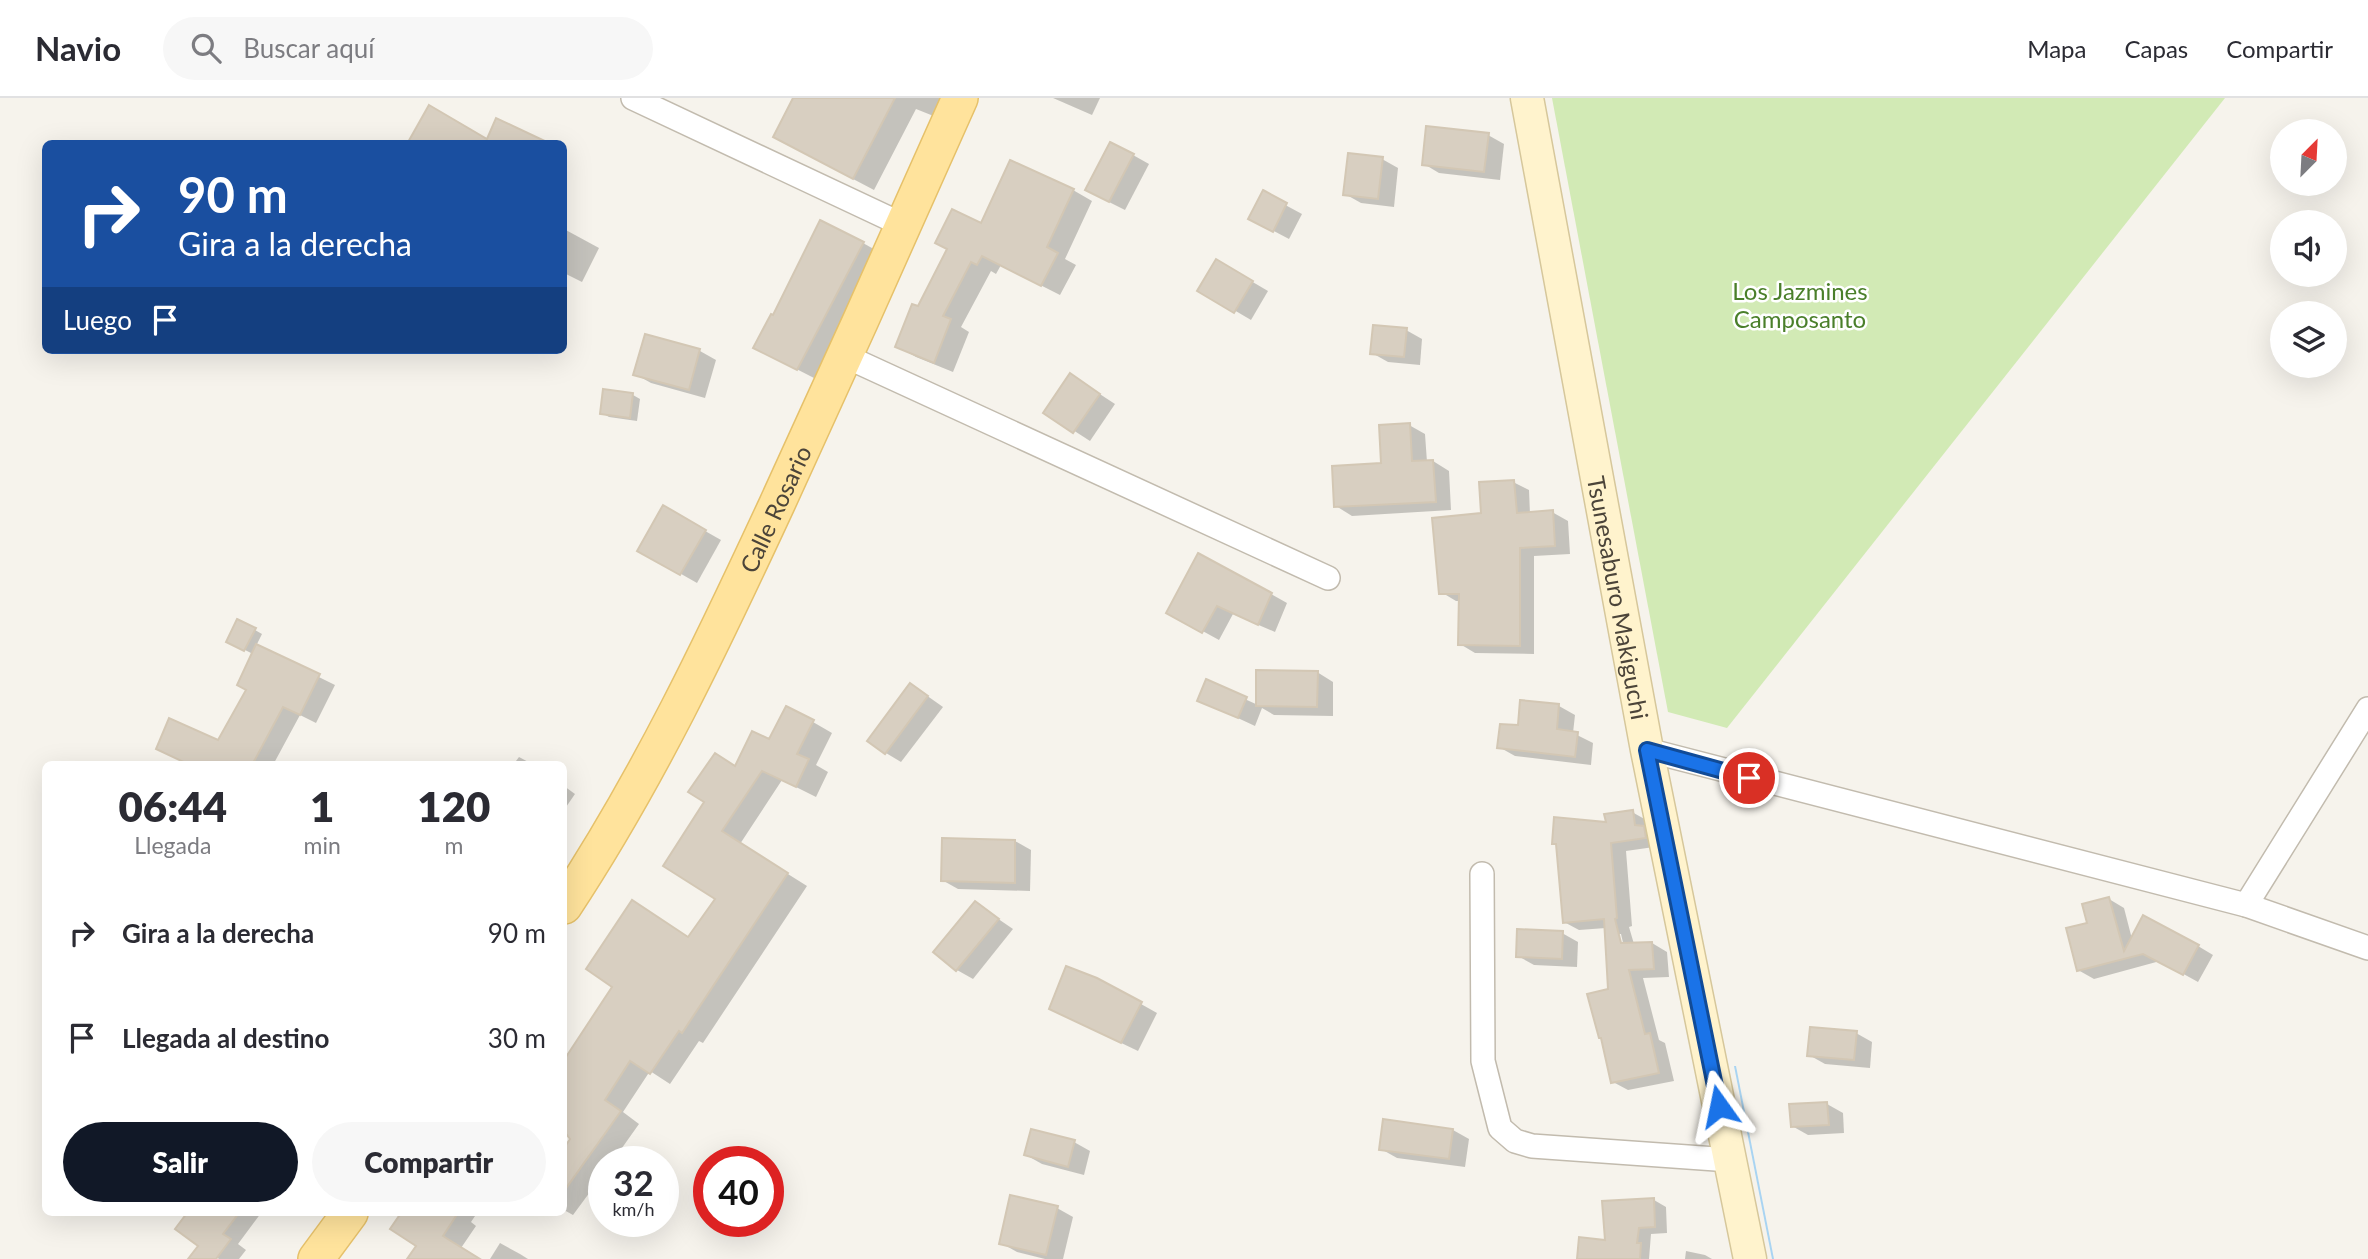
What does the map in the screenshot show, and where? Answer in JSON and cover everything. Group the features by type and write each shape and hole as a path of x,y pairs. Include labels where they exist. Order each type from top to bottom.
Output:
{"main road":[{"name":"Calle Rosario","path":"567,901 599,852 673,719 722,621 845,356 960,98"},
{"path":"316,1259 348,1216"}],"street":[{"path":"633,98 903,225"},
{"name":"Tsunesaburo Makiguchi","path":"1527,98 1647,750 1750,1259"},
{"path":"845,356 1328,578"},
{"path":"2246,905 2368,709"},
{"path":"1647,750 2246,905 2368,948"},
{"path":"1482,874 1483,1061 1500,1128 1515,1141 1532,1146 1730,1160"}],"green space":[{"name":"Los Jazmines Camposanto","path":"1552,98 2225,98 1727,728 1668,712"}],"water":[{"path":"1736,1066 1774,1259 1772,1259"}],"building":[{"path":"793,98 895,98 853,179 773,137"},
{"path":"429,105 487,139 496,118 543,140 409,140"},
{"path":"1426,126 1489,133 1484,172 1422,165"},
{"path":"1110,142 1134,154 1109,202 1085,190"},
{"path":"1348,153 1383,157 1378,199 1343,195"},
{"path":"1010,160 1074,189 1047,247 1058,253 1041,286 982,256 977,265 971,262 943,316 951,319 934,363 895,347 912,304 918,306 947,249 935,243 952,209 981,223"},
{"path":"1263,190 1287,203 1273,232 1248,219"},
{"path":"820,220 864,242 797,370 753,348 771,314 773,315"},
{"path":"1216,259 1253,281 1234,313 1197,291"},
{"path":"1373,325 1407,328 1404,357 1370,354"},
{"path":"645,334 700,349 689,390 633,375"},
{"path":"1070,373 1100,394 1073,433 1043,413"},
{"path":"603,389 633,393 630,418 600,414"},
{"path":"1410,423 1412,461 1433,460 1436,502 1334,507 1332,466 1381,463 1379,425"},
{"path":"1514,480 1517,513 1553,510 1555,546 1520,548 1520,646 1458,645 1459,594 1439,594 1432,518 1481,513 1479,482"},
{"path":"663,505 706,530 680,575 637,551"},
{"path":"1198,553 1272,593 1258,625 1217,606 1202,633 1166,613"},
{"path":"237,619 256,628 244,651 226,642"},
{"path":"256,644 320,674 300,715 283,707 254,761 182,761 156,749 169,718 218,740 246,690 237,685"},
{"path":"1256,670 1318,671 1317,707 1256,706"},
{"path":"1206,679 1247,697 1238,718 1197,701"},
{"path":"910,683 928,696 885,754 867,741"},
{"path":"1520,700 1559,704 1557,729 1578,732 1575,757 1497,748 1500,724 1518,725"},
{"path":"786,706 814,720 797,754 809,759 796,787 762,771 722,831 788,873 682,1033 679,1031 650,1074 630,1061 605,1100 621,1111 596,1146 588,1146 588,1157 567,1187 567,1144 570,1139 567,1135 567,1055 612,987 586,969 632,900 688,937 715,899 663,866 704,802 688,792 715,753 735,766 752,731 769,739"},
{"path":"1633,810 1635,825 1644,826 1646,838 1611,843 1615,919 1621,943 1652,942 1654,969 1629,970 1645,1034 1650,1033 1659,1073 1611,1083 1587,994 1608,989 1604,919 1563,923 1556,844 1552,844 1554,817 1606,822 1604,814"},
{"path":"942,838 1015,840 1015,883 941,881"},
{"path":"2109,897 2124,951 2143,915 2199,945 2183,975 2143,954 2077,971 2066,928 2087,923 2082,904"},
{"path":"975,901 999,919 956,971 933,952"},
{"path":"1517,929 1563,931 1562,959 1516,957"},
{"path":"1066,966 1097,978 1142,1002 1121,1043 1049,1009"},
{"path":"1810,1027 1857,1031 1854,1060 1807,1056"},
{"path":"1827,1102 1829,1125 1791,1127 1789,1104"},
{"path":"1383,1119 1453,1129 1449,1159 1379,1150"},
{"path":"1031,1129 1075,1140 1068,1167 1024,1155"},
{"path":"1010,1195 1058,1206 1046,1255 999,1244"},
{"path":"1654,1198 1655,1227 1639,1228 1637,1243 1641,1243 1640,1259 1577,1259 1579,1237 1605,1240 1602,1201"},
{"path":"185,1216 237,1216 223,1234 231,1239 216,1259 188,1259 198,1246 175,1229"},
{"path":"399,1216 456,1216 443,1236 480,1259 407,1259 416,1246 390,1229"}],"route":[{"path":"1719,1106 1647,750 1749,778"}]}
